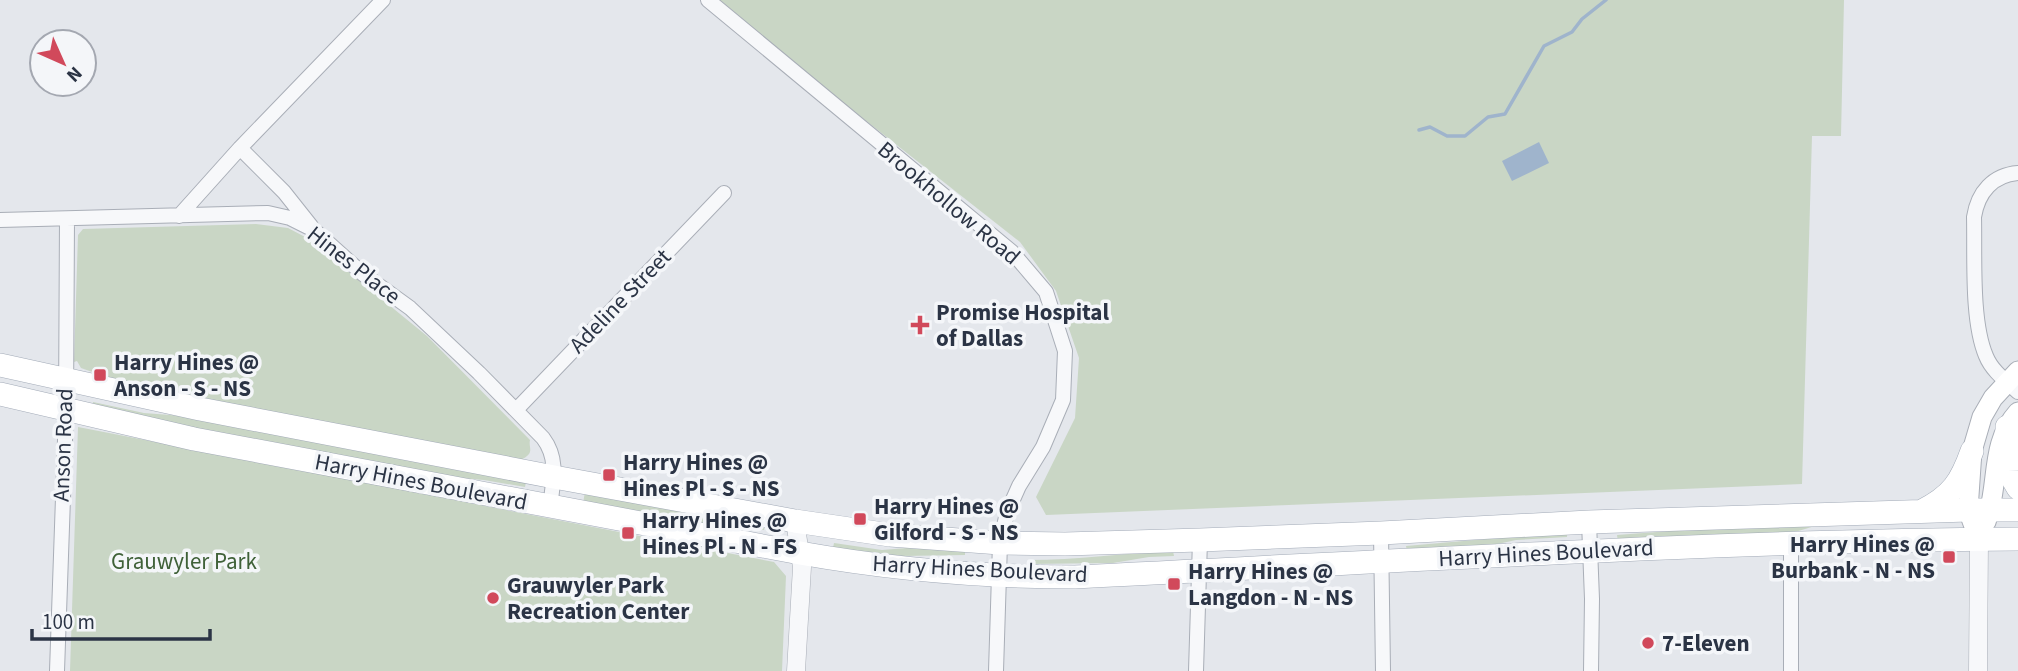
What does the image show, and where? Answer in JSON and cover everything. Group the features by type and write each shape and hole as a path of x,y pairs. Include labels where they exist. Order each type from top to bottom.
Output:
{"main road":[{"name":"Harry Hines Boulevard","path":"0,365 65,381 554,477 795,521 890,534 1000,543 1200,540 1589,522 2018,510"},
{"path":"1921,512 1945,497 1959,483 1982,417 1993,398 2014,381"},
{"name":"Harry Hines Boulevard","path":"0,394 194,439 800,553 875,564 1000,574 1075,577 1590,550 2018,539"},
{"path":"1980,510 2000,441 2012,420"},
{"path":"2012,420 2006,462 2010,478 2018,488"},
{"path":"1972,451 1980,510 1979,540"}],"street":[{"path":"179,216 240,148 383,0"},
{"name":"Brookhollow Road","path":"708,0 1012,252 1046,292 1065,351 1063,400 1044,447 1007,513 1000,543 996,671"},
{"path":"240,148 284,191 314,230"},
{"path":"2014,381 1993,368 1982,343 1978,319 1974,217 1976,204 1994,180 2018,173"},
{"name":"Adeline Street","path":"516,410 724,193"},
{"name":"Hines Place","path":"0,220 268,213 290,218 314,230 363,274 434,328 552,449 554,477 550,507"},
{"name":"Anson Road","path":"57,671 66,411 68,219"},
{"path":"795,521 802,567 796,671"},
{"path":"1589,522 1591,671"},
{"path":"1381,533 1383,671"},
{"path":"1196,671 1200,540"},
{"path":"1978,671 1979,540"},
{"path":"1791,543 1791,671"}],"green space":[{"path":"720,0 1844,0 1841,136 1812,136 1802,484 1046,515 1036,497 1075,418 1079,358 1056,291 1020,242 823,87"},
{"path":"256,224 288,228 307,238 427,336 530,440 528,455 520,460 386,437 105,378 108,375 99,370 98,374 81,368 77,361 74,362 78,235 83,229"},
{"path":"93,402 144,413 183,416 526,482 525,487 434,476 92,407"},
{"name":"Grauwyler Park","path":"78,427 774,562 786,576 782,671 70,671"},
{"path":"585,492 765,525 764,530 699,523 583,503"},
{"path":"1692,526 1815,526 1795,532 1618,542 1617,535 1670,531"},
{"path":"1567,532 1567,537 1516,540 1479,548 1407,551 1406,546"},
{"path":"834,543 882,550 907,548 965,551 965,555 902,556 833,548"},
{"path":"1173,551 1174,556 1113,563 1028,564 1028,560"}],"water":[{"path":"1539,142 1549,163 1512,181 1502,161"}],"waterway":[{"path":"1419,130 1430,127 1447,136 1465,136 1488,117 1505,114 1544,46 1572,32 1582,19 1606,0"}],"place":[{"name":"Promise Hospital of Dallas","path":"920,325"},
{"name":"Harry Hines @ Anson - S - NS","path":"100,375"},
{"name":"Harry Hines @ Hines Pl - S - NS","path":"609,475"},
{"name":"Harry Hines @ Gilford - S - NS","path":"860,519"},
{"name":"Harry Hines @ Hines Pl - N - FS","path":"628,533"},
{"name":"Harry Hines @ Burbank - N - NS","path":"1949,557"},
{"name":"Harry Hines @ Langdon - N - NS","path":"1174,584"},
{"name":"Grauwyler Park Recreation Center","path":"493,598"},
{"name":"7-Eleven","path":"1648,643"}]}
